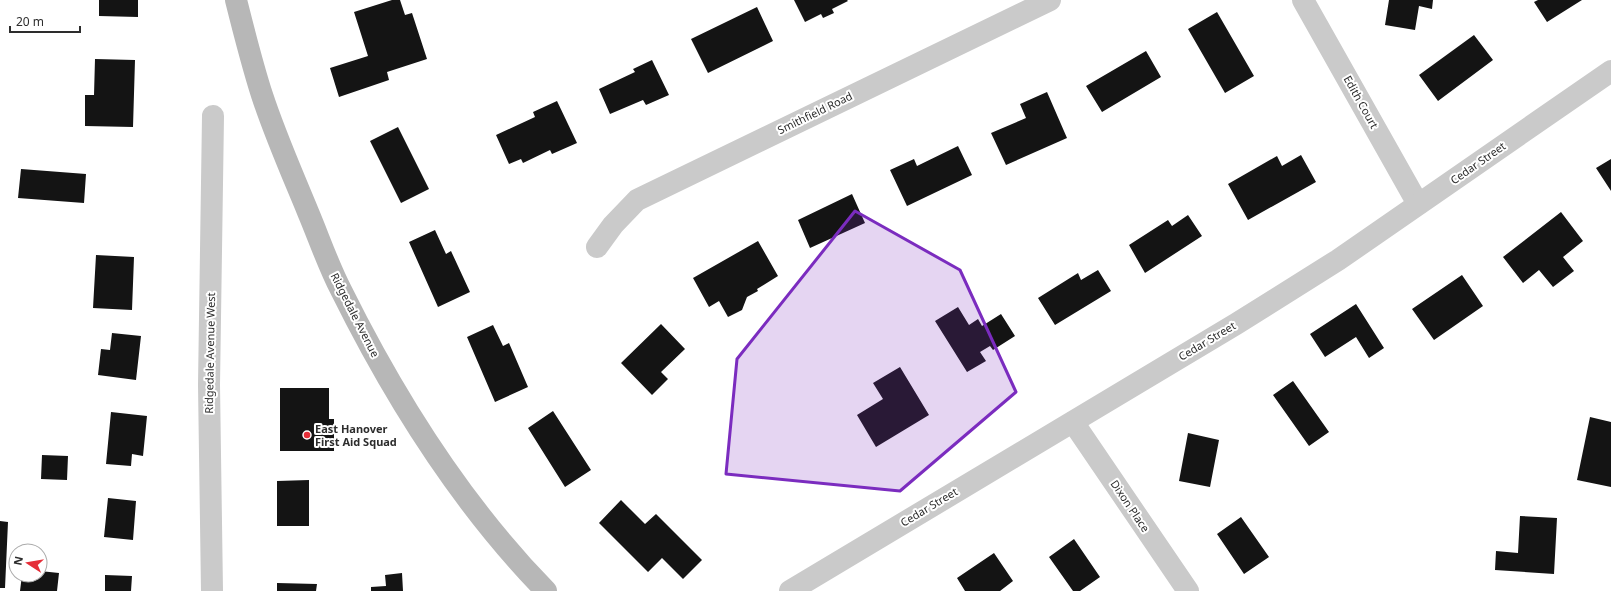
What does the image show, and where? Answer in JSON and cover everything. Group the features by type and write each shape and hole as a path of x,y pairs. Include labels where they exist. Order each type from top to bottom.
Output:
{"main road":[{"name":"Ridgedale Avenue","path":"236,0 262,95 290,170 340,288 377,360 418,428 473,507 520,564 546,591"}],"street":[{"name":"Smithfield Road","path":"597,247 613,225 637,200 1050,0"},
{"name":"Edith Court","path":"1303,0 1418,204"},
{"name":"Cedar Street","path":"790,591 1073,422 1338,260 1611,71"},
{"name":"Ridgedale Avenue West","path":"212,591 209,385 213,116"},
{"name":"Dixon Place","path":"1073,422 1188,591"}],"highlighted area":[{"path":"855,211 960,270 1016,392 900,491 726,474 737,359"}],"building":[{"path":"99,0 138,0 138,17 99,16"},
{"path":"392,0 400,0 405,15 412,13 427,59 387,72 389,80 339,97 330,68 368,56 354,12"},
{"path":"794,0 848,1 832,9 834,13 823,18 821,14 805,22"},
{"path":"1389,0 1433,0 1432,9 1419,6 1415,30 1385,25"},
{"path":"1538,0 1582,0 1547,22 1534,2"},
{"path":"757,7 773,41 708,73 691,39"},
{"path":"1217,12 1254,76 1225,93 1188,29"},
{"path":"1474,35 1493,60 1438,101 1419,75"},
{"path":"1146,51 1161,77 1102,112 1086,86"},
{"path":"95,59 135,60 133,127 85,126 85,95 94,95"},
{"path":"652,60 669,95 646,105 643,100 610,114 599,89 635,72 633,69"},
{"path":"1047,92 1067,138 1006,165 991,133 1026,118 1020,104"},
{"path":"557,101 577,143 552,154 550,150 523,163 521,159 509,164 496,135 535,117 533,112"},
{"path":"398,127 429,189 401,203 370,141"},
{"path":"958,146 972,175 907,206 890,170 914,159 917,166"},
{"path":"1301,155 1316,182 1248,220 1228,184 1277,156 1282,166"},
{"path":"1611,159 1611,191 1596,168"},
{"path":"21,169 86,174 84,203 18,198"},
{"path":"852,194 865,223 810,248 798,220"},
{"path":"1561,212 1583,241 1563,257 1574,271 1553,287 1539,270 1523,283 1503,257"},
{"path":"1188,215 1202,236 1145,273 1129,245 1168,220 1172,226"},
{"path":"435,230 446,254 451,251 470,292 438,307 409,242"},
{"path":"758,241 778,276 757,289 758,291 747,297 742,310 728,317 719,301 709,307 693,278"},
{"path":"96,255 134,257 132,310 93,308"},
{"path":"1098,270 1111,291 1055,325 1038,298 1078,273 1081,280"},
{"path":"1462,275 1483,306 1434,340 1412,309"},
{"path":"1356,304 1384,348 1369,358 1356,337 1325,357 1310,334"},
{"path":"958,307 969,325 978,319 982,326 1001,314 1015,336 993,350 990,346 980,352 986,361 967,372 935,321"},
{"path":"661,324 685,349 661,372 668,379 652,395 621,363"},
{"path":"493,325 503,346 509,343 528,387 495,402 467,337"},
{"path":"112,333 141,336 136,380 98,375 101,349 110,350"},
{"path":"900,367 929,415 876,447 857,415 883,399 873,383"},
{"path":"1293,381 1329,432 1309,446 1273,395"},
{"name":"East Hanover First Aid Squad","path":"280,388 329,388 329,419 334,419 334,451 280,451"},
{"path":"553,411 591,470 565,487 528,428"},
{"path":"111,412 147,416 143,456 132,454 131,466 106,464"},
{"path":"1590,417 1611,422 1611,487 1577,480"},
{"path":"1188,433 1219,440 1210,487 1179,481"},
{"path":"42,455 68,456 67,480 41,479"},
{"path":"309,480 309,526 277,526 277,481"},
{"path":"108,498 136,501 133,540 104,537"},
{"path":"621,500 645,524 656,514 702,560 683,579 662,558 648,572 599,523"},
{"path":"1520,516 1557,518 1554,574 1495,570 1496,551 1518,553"},
{"path":"1241,517 1269,557 1244,574 1217,534"},
{"path":"0,521 8,522 5,588 0,588"},
{"path":"1074,539 1100,577 1080,591 1073,591 1049,557"},
{"path":"994,553 1013,581 1000,591 965,591 957,578"},
{"path":"48,572 59,573 57,591 20,591 21,583 48,583"},
{"path":"402,573 403,591 371,591 371,587 386,586 385,575"},
{"path":"105,575 132,576 131,591 105,591"},
{"path":"277,583 317,584 316,591 277,591"}],"place":[{"name":"East Hanover First Aid Squad","path":"307,435"}]}
